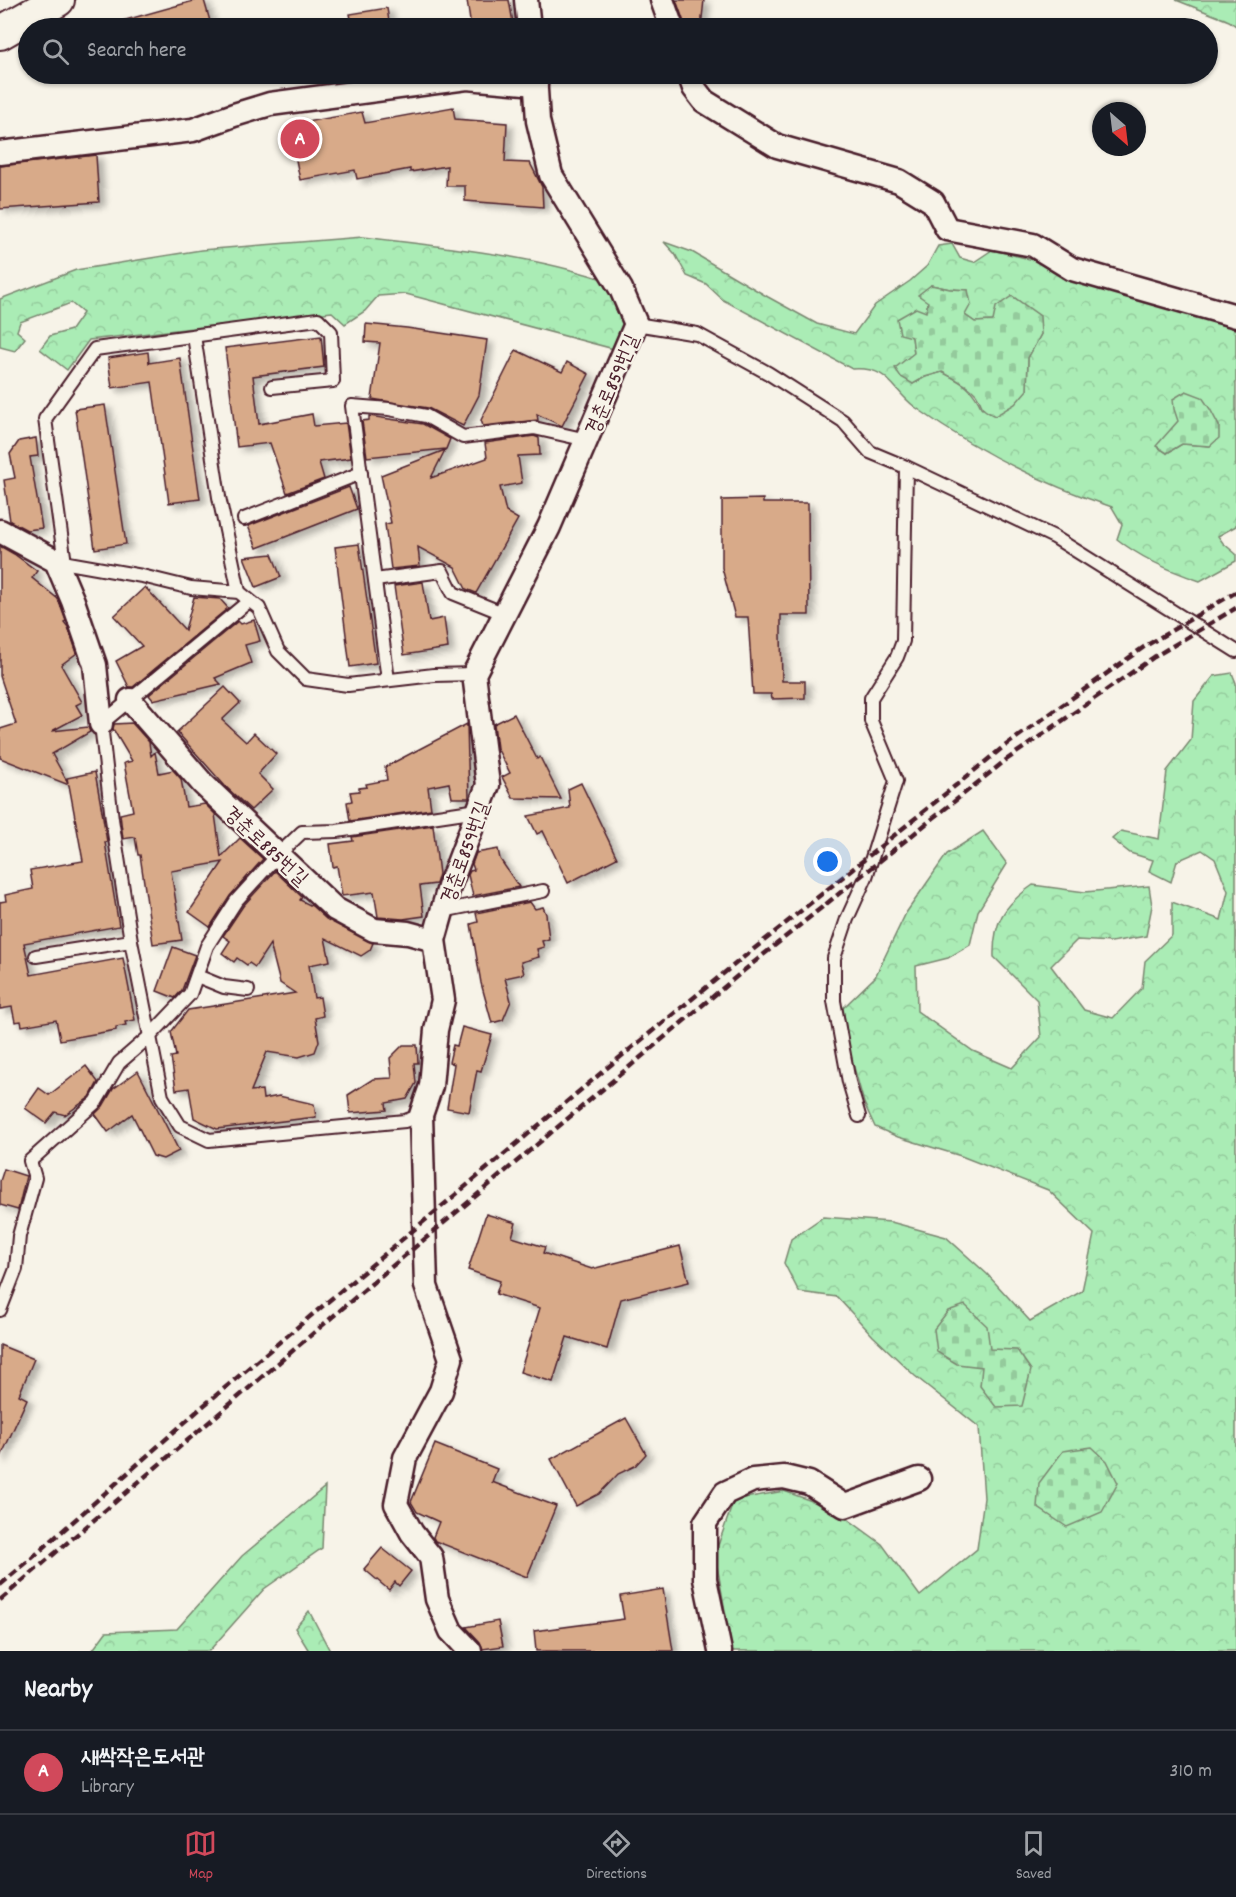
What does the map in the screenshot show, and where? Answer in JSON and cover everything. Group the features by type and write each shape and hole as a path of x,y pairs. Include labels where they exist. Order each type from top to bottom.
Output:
{"street":[{"path":"26,18 58,0"},
{"path":"526,0 528,18"},
{"path":"662,0 668,18"},
{"path":"0,33 18,23"},
{"path":"0,153 193,130 270,104 422,84"},
{"name":"경춘로859번길","path":"470,1651 451,1631 437,1599 431,1557 412,1533 396,1504 405,1458 441,1391 451,1359 426,1286 421,1115 431,1086 436,1030 443,1000 434,940 449,887 489,785 474,674 549,527 636,324 621,289 551,175 538,121 535,84"},
{"path":"693,84 704,101 777,146 899,181 933,202 947,229 1033,245 1072,269 1236,316"},
{"path":"0,531 60,562 95,665 101,724"},
{"name":"경춘로885번길","path":"130,700 203,784 334,909 374,930 408,933 434,940"},
{"path":"720,1651 705,1579 705,1523 725,1493 753,1480 784,1477 809,1483 845,1506 919,1479"}],"lane":[{"path":"239,592 191,588 142,576 60,562 45,419 95,349 318,320 331,332 333,381 272,387"},
{"path":"636,324 697,334 768,373 843,421 870,452 1054,537 1236,651"},
{"path":"194,336 219,497 239,592 259,608 278,651 306,679 348,685 434,675 474,674"},
{"path":"388,680 352,406 389,409 426,416 463,437 534,428 587,440"},
{"path":"859,1116 849,1082 834,1000 834,958 847,919 866,877 896,781 871,721 871,698 897,657 903,641 906,467"},
{"path":"244,519 361,473"},
{"path":"375,580 442,571 453,593 505,614"},
{"path":"249,601 101,724 112,819 131,941 162,1097 180,1126 209,1140 405,1121 421,1115"},
{"path":"0,1310 16,1269 19,1236 35,1178 30,1161 96,1102 119,1063 150,1036 190,994 207,946 236,901 278,855 302,832 337,831 478,810"},
{"path":"442,911 543,891"},
{"path":"36,956 131,941"},
{"path":"196,976 224,987 248,990"}],"green space":[{"path":"1176,0 1236,0 1236,26 1229,21"},
{"path":"363,237 520,259 611,282 626,321 614,349 406,294 378,296 365,311 345,324 332,312 89,340 67,370 40,349 50,336 71,330 83,313 71,303 20,322 17,331 25,338 15,351 0,347 0,299 76,270 201,250"},
{"path":"664,242 692,252 817,324 854,334 875,305 910,281 927,266 938,246 952,244 960,258 974,262 992,250 1038,261 1236,323 1236,526 1218,536 1236,554 1236,561 1200,581 1167,569 1146,558 1117,539 1122,524 1112,507 1035,477 961,438 915,407 882,375 865,369 852,369 723,300 706,284 687,276 675,254","holes":["931,285 968,290 965,315 975,322 993,321 1012,296 1024,305 1041,334 1028,358 1027,390 982,409 966,386 942,372 925,377 913,384 912,337 926,312","1201,397 1219,426 1210,446 1182,444 1167,453 1157,446"]},
{"path":"931,285 968,290 971,304 965,315 975,322 993,321 996,307 1012,296 1040,316 1041,334 1028,358 1027,390 1015,404 995,416 983,409 976,394 969,387 942,372 925,377 913,384 901,377 895,368 914,353 912,337 900,334 897,319 916,308 926,312 928,302 918,295"},
{"path":"1186,391 1202,397 1219,426 1219,438 1210,446 1182,444 1167,453 1156,446 1178,421 1173,399"},
{"path":"1232,673 1236,683 1236,1651 732,1651 715,1554 734,1500 784,1491 834,1509 882,1544 920,1596 977,1549 984,1498 979,1427 915,1376 837,1297 799,1292 784,1263 791,1239 823,1217 891,1222 946,1237 987,1274 1030,1321 1082,1291 1094,1234 1048,1190 961,1156 898,1137 875,1127 864,1103 850,1053 843,1008 875,977 906,913 947,854 983,831 1007,864 978,911 970,945 948,958 916,966 917,1011 973,1051 1012,1068 1041,1037 1037,1000 994,957 998,924 1008,907 1033,885 1085,892 1149,886 1152,906 1146,936 1111,942 1077,940 1051,966 1084,1010 1113,1018 1142,988 1145,961 1172,935 1172,902 1221,920 1228,891 1215,859 1202,850 1177,861 1171,882 1149,871 1153,860 1130,853 1112,839 1121,831 1159,839 1167,771 1191,740 1194,701 1214,676"},
{"path":"965,1305 987,1326 990,1349 1017,1350 1031,1370 1022,1406 996,1407 980,1386 982,1367 957,1364 937,1352 934,1329 948,1311"},
{"path":"1092,1447 1107,1461 1118,1483 1102,1512 1067,1527 1037,1507 1039,1483 1063,1451"},
{"path":"325,1487 322,1548 264,1589 209,1651 92,1651 106,1632 177,1629 242,1556"},
{"path":"309,1611 330,1651 309,1651 295,1628"}],"building":[{"path":"204,0 209,18 132,18"},
{"path":"467,0 509,0 512,18 470,18"},
{"path":"676,0 704,0 702,18 682,18"},
{"path":"387,8 388,18 351,18 350,14"},
{"path":"453,107 455,119 507,123 505,162 530,163 542,187 543,207 465,201 465,186 446,186 447,166 410,172 410,169 357,179 355,170 300,180 289,125 362,112 365,123"},
{"path":"96,155 99,202 0,209 0,166"},
{"path":"366,324 487,340 479,395 463,426 428,408 372,399 380,343 365,342"},
{"path":"321,336 324,367 253,376 259,424 312,414 314,426 346,423 351,458 319,462 324,479 287,493 270,443 237,447 225,348"},
{"path":"516,350 562,372 567,362 589,374 562,426 537,414 538,420 483,426 481,420"},
{"path":"148,352 149,363 180,358 200,499 169,503 152,382 112,388 108,358"},
{"path":"105,405 126,544 95,549 75,409"},
{"path":"369,416 423,424 450,439 446,449 367,457 362,421 369,420"},
{"path":"534,436 539,438 540,455 518,456 522,483 500,487 506,512 518,519 476,593 466,589 455,567 418,547 420,566 391,569 385,524 391,523 381,475 445,450 431,478 487,458 485,443"},
{"path":"36,438 38,456 30,457 42,528 27,530 10,521 4,480 15,478 10,454 19,441"},
{"path":"349,487 357,509 257,548 248,526"},
{"path":"763,499 763,503 808,503 809,615 781,615 782,681 805,681 805,698 772,699 771,694 753,694 748,617 735,617 722,568 722,500"},
{"path":"359,544 376,663 350,667 335,547"},
{"path":"0,546 37,571 32,578 58,599 66,621 64,622 77,653 61,665 82,702 76,705 82,715 52,731 88,727 90,732 52,754 68,783 67,778 95,772 119,926 24,943 31,975 123,958 135,1020 125,1022 126,1025 116,1027 116,1030 60,1040 56,1020 22,1026 21,1021 15,1022 12,1007 0,1009 0,902 6,901 5,895 33,889 30,870 83,861 69,785 0,758 0,729 16,724 0,676"},
{"path":"272,554 281,577 256,587 244,557"},
{"path":"423,582 429,621 444,618 448,648 404,655 394,586"},
{"path":"145,587 185,630 194,597 220,599 228,608 133,687 129,687 116,661 142,646 114,616"},
{"path":"254,620 260,641 245,645 251,663 215,678 221,684 153,700 149,695 238,621 241,624"},
{"path":"225,687 240,703 222,720 246,742 254,733 276,754 258,774 273,789 251,810 225,786 177,732"},
{"path":"514,714 537,759 540,757 561,799 513,798 502,777 510,773 497,748 494,724"},
{"path":"132,723 149,742 151,756 155,752 159,773 173,770 181,779 186,807 205,804 215,814 221,857 240,838 263,859 230,896 210,927 189,912 223,862 171,871 182,940 153,944 140,855 138,855 135,837 123,839 120,814 133,811 124,763 132,761 113,729 114,724"},
{"path":"467,724 469,798 452,798 449,783 428,787 431,809 350,821 347,802 352,801 350,792 367,787 366,784 387,780 385,767"},
{"path":"581,783 617,858 568,883 543,831 537,834 528,816 570,808 568,789"},
{"path":"433,825 439,874 436,884 420,886 424,916 403,919 378,917 374,892 342,896 337,866 333,867 330,844 353,841 352,837"},
{"path":"498,849 500,859 519,887 473,896 468,875 474,870 472,864 476,853"},
{"path":"275,871 302,897 300,900 312,906 326,919 373,943 370,950 361,956 325,938 330,961 309,965 314,998 320,997 323,1016 315,1018 319,1041 315,1052 299,1057 267,1052 251,1091 262,1090 263,1099 279,1096 314,1104 316,1117 217,1129 194,1118 189,1088 176,1090 171,1057 176,1056 171,1032 188,1010 295,993 280,983 270,944 255,967 237,958 234,962 222,953 230,941 223,936 243,906"},
{"path":"530,902 535,909 543,907 549,939 542,941 544,947 537,949 539,957 521,962 524,974 505,978 511,1001 503,1020 492,1023 481,983 471,924 478,922 476,913"},
{"path":"173,947 195,955 182,990 175,998 157,991"},
{"path":"462,1027 492,1035 481,1071 477,1070 469,1112 447,1108 454,1064 449,1062 453,1045 457,1046"},
{"path":"403,1045 417,1045 418,1063 414,1063 416,1083 407,1099 386,1103 387,1110 350,1113 348,1095 373,1079 392,1078 390,1058"},
{"path":"86,1066 98,1082 90,1097 65,1115 55,1112 46,1123 25,1108 39,1088 49,1095"},
{"path":"138,1071 179,1151 163,1159 153,1156 132,1114 108,1132 95,1114 103,1106 113,1089"},
{"path":"4,1169 26,1176 18,1210 0,1205 0,1181"},
{"path":"486,1214 516,1223 512,1237 545,1247 543,1253 592,1269 680,1246 689,1282 621,1299 607,1349 567,1337 553,1382 520,1372 540,1308 496,1294 500,1281 468,1270"},
{"path":"0,1345 34,1359 19,1395 27,1399 0,1459"},
{"path":"626,1418 646,1454 635,1466 618,1474 599,1494 576,1506 551,1459"},
{"path":"435,1444 497,1469 492,1482 556,1506 527,1577 435,1541 433,1537 439,1522 417,1512 411,1502"},
{"path":"382,1548 411,1571 399,1586 395,1582 389,1590 364,1569"},
{"path":"663,1589 673,1651 536,1651 534,1631 624,1619 620,1596"},
{"path":"498,1621 503,1646 483,1649 480,1642 466,1627"}],"railway":[{"path":"0,1585 202,1407 613,1063 1002,748 1144,647 1236,592"},
{"path":"0,1600 364,1290 831,900 1006,760 1154,657 1236,608"}],"place":[{"name":"새싹작은도서관","path":"300,139"}]}
